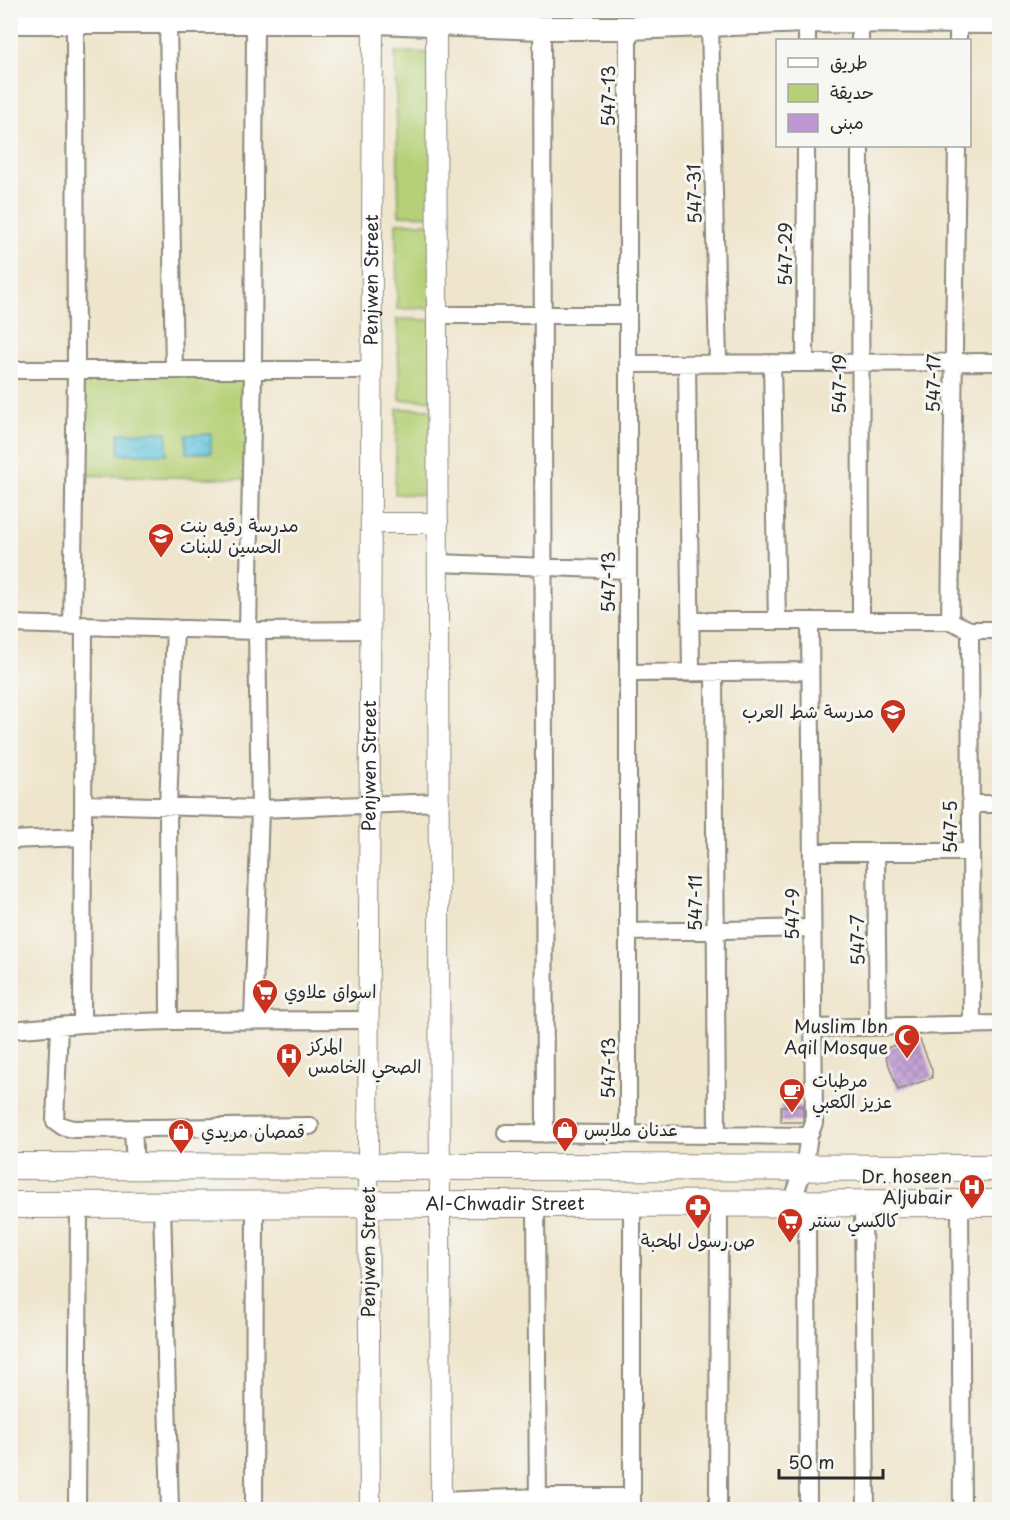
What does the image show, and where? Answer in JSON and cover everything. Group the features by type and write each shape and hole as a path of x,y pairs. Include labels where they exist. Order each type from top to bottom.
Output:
{"main road":[{"path":"10,22 373,22 542,28 628,28 710,24 807,31 958,31 999,22"},
{"name":"Al-Chwadir Street","path":"10,1166 999,1168"},
{"name":"Al-Chwadir Street","path":"10,1205 999,1203"}],"street":[{"path":"75,22 78,626 83,804 82,1024"},
{"path":"168,22 174,370"},
{"path":"253,1021 260,808 253,630 255,22"},
{"name":"Penjwen Street","path":"370,1509 368,1167 373,22"},
{"path":"436,24 441,1505 632,1503 632,1203"},
{"name":"547-31","path":"710,24 718,363"},
{"path":"542,28 544,1134"},
{"name":"547-13","path":"628,28 628,1135"},
{"name":"547-29","path":"805,363 806,147"},
{"name":"547-19","path":"860,147 861,621"},
{"name":"547-17","path":"950,621 957,147"},
{"path":"438,315 543,317 628,315"},
{"path":"628,364 999,362"},
{"path":"772,363 777,621"},
{"path":"687,364 691,672"},
{"path":"10,370 372,370"},
{"path":"371,523 438,523"},
{"path":"438,563 628,570"},
{"path":"691,621 950,621 970,630 999,630"},
{"name":"547-9","path":"807,1509 799,1203 809,1136 814,1123 810,621"},
{"path":"10,624 253,630 370,630"},
{"path":"169,1021 168,807 176,628"},
{"name":"547-5","path":"970,630 972,1025"},
{"path":"628,673 810,671"},
{"name":"547-11","path":"714,672 717,1135"},
{"path":"83,804 260,808 440,802"},
{"path":"971,804 999,804"},
{"path":"10,840 83,837"},
{"path":"812,852 971,852"},
{"name":"547-7","path":"876,852 878,1027"},
{"path":"628,932 812,928"},
{"path":"10,1030 82,1024 169,1021 369,1020"},
{"path":"813,1028 999,1024"},
{"path":"58,1027 55,1120 62,1126 73,1129 310,1126"},
{"path":"133,1129 135,1166"},
{"path":"506,1133 809,1136"},
{"path":"718,1509 719,1203"},
{"path":"536,1204 538,1503"},
{"path":"863,1204 866,1509"},
{"path":"960,1204 962,1509"},
{"path":"77,1509 79,1205"},
{"path":"162,1205 170,1509"},
{"path":"254,1509 255,1205"}],"green space":[{"path":"395,52 434,53 433,216 399,215"},
{"path":"396,223 433,223 434,308 397,309"},
{"path":"397,319 432,320 434,400 400,400"},
{"path":"76,370 253,371 250,479 75,475"},
{"path":"397,409 434,409 433,495 395,494"}],"water":[{"path":"167,432 167,454 119,454 119,433"},
{"path":"211,434 211,453 186,453 186,435"}],"building":[{"name":"Muslim Ibn Aqil Mosque","path":"914,1039 920,1040 932,1070 932,1078 898,1090 883,1049"},
{"name":"مرطبات عزيز الكعبي","path":"781,1106 803,1106 803,1122 781,1122"}],"place":[{"name":"مدرسة رقيه بنت الحسين للبنات","path":"161,559"},
{"name":"مدرسة شط العرب","path":"893,735"},
{"name":"اسواق علاوي","path":"265,1015"},
{"name":"Muslim Ibn Aqil Mosque","path":"907,1060"},
{"name":"المركز الصحي الخامس","path":"289,1079"},
{"name":"مرطبات عزيز الكعبي","path":"792,1114"},
{"name":"عدنان ملابس","path":"565,1153"},
{"name":"قمصان مريدي","path":"181,1155"},
{"name":"Dr. hoseen Aljubair","path":"972,1210"},
{"name":"ص.رسول المحبة","path":"698,1230"},
{"name":"كالكسي سنتر","path":"790,1244"}]}
